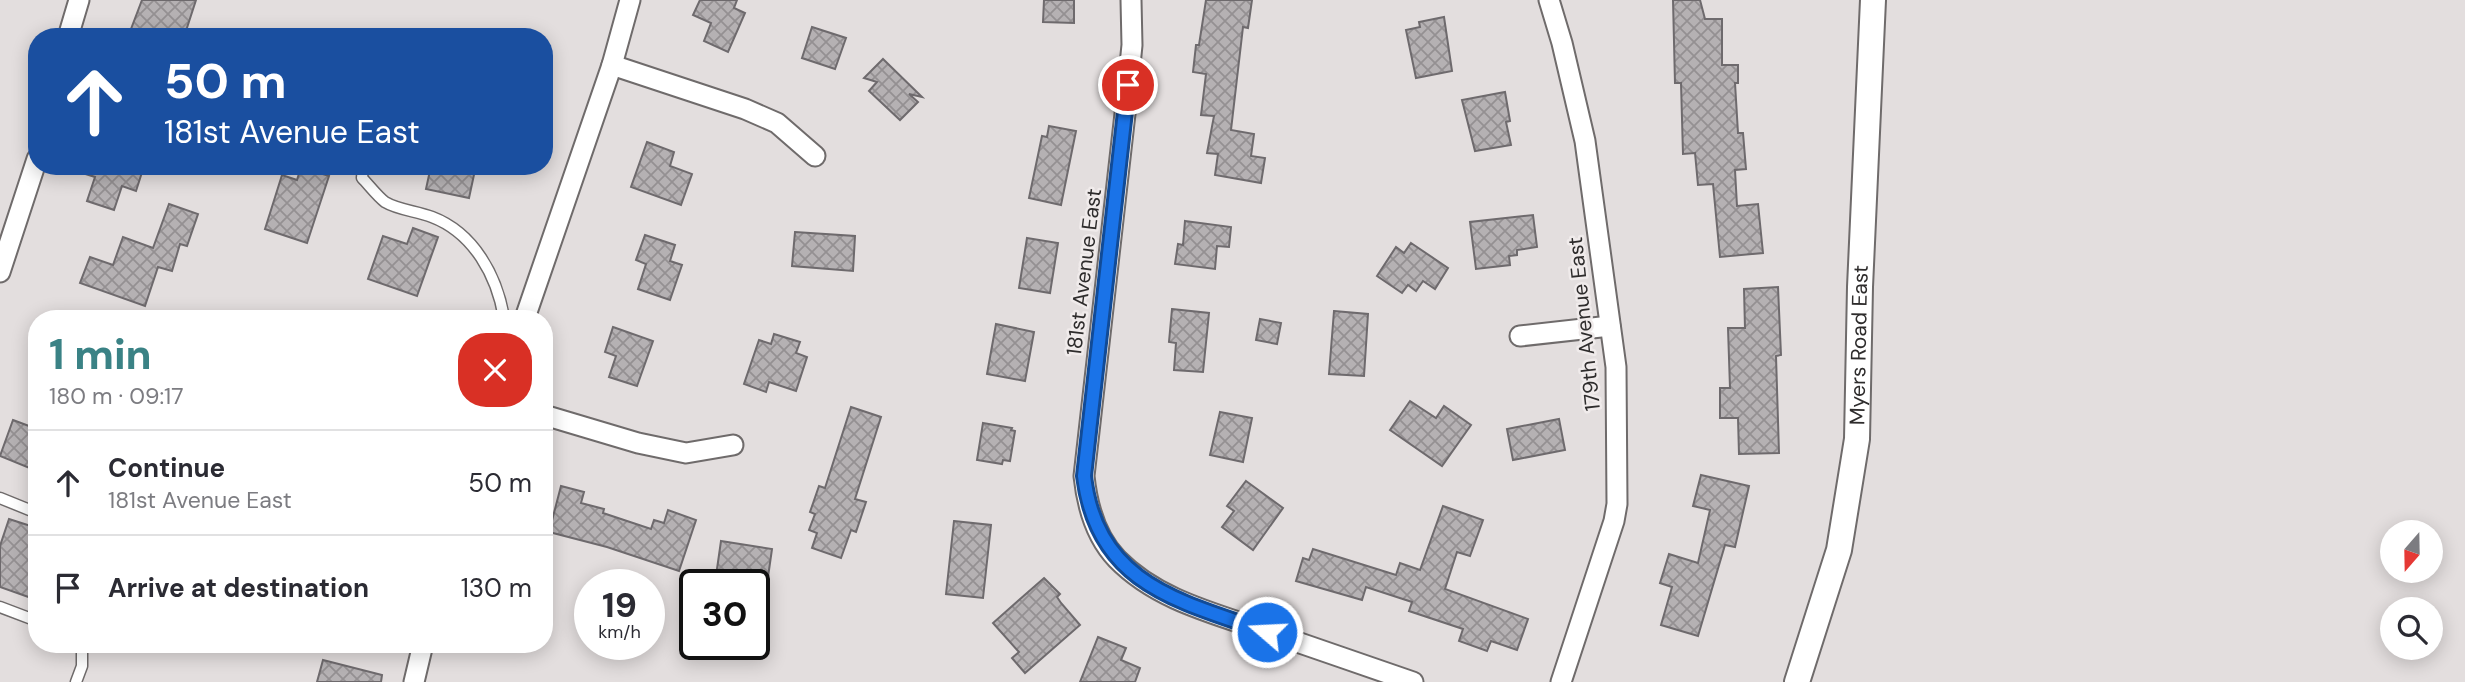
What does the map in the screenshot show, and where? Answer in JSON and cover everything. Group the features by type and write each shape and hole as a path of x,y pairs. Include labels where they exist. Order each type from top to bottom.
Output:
{"street":[{"path":"71,28 79,0"},
{"path":"528,310 612,65 630,0"},
{"name":"181st Avenue East","path":"1131,0 1132,45 1129,81 1084,476 1087,500 1106,544 1115,557 1136,576 1166,595 1413,682"},
{"name":"179th Avenue East","path":"1549,0 1585,141 1616,367 1617,504 1614,521 1561,682"},
{"name":"Myers Road East","path":"1797,682 1839,550 1857,439 1860,287 1873,0"},
{"path":"612,65 745,109 777,123 815,156"},
{"path":"0,272 32,175"},
{"path":"1520,336 1610,326"},
{"path":"553,418 638,443 687,453 733,444"},
{"path":"414,682 422,653"}],"lane":[{"path":"362,175 362,178 385,202 434,218 463,235 484,261 502,310"},
{"path":"0,498 28,509"},
{"path":"0,607 28,618"},
{"path":"76,682 82,666 82,653"}],"building":[{"path":"142,0 196,0 187,28 131,28"},
{"path":"700,0 737,0 734,8 745,13 728,52 704,41 711,23 693,15"},
{"path":"1044,0 1074,0 1074,23 1043,22"},
{"path":"1206,0 1252,0 1248,28 1243,27 1231,130 1254,134 1251,156 1265,158 1261,183 1215,175 1218,154 1207,153 1214,116 1201,115 1206,74 1193,72"},
{"path":"1673,0 1700,0 1705,19 1722,19 1722,65 1738,65 1738,83 1735,83 1738,133 1743,133 1746,169 1735,170 1737,206 1758,204 1763,253 1720,257 1713,184 1698,185 1695,153 1683,154 1681,83 1675,83"},
{"path":"1444,17 1452,71 1416,78 1406,30 1420,27 1419,22"},
{"path":"812,27 846,38 835,69 802,58"},
{"path":"883,59 922,97 909,94 918,102 900,120 869,91 877,82 864,78"},
{"path":"1505,92 1510,121 1506,122 1511,145 1475,151 1462,100"},
{"path":"1049,126 1076,131 1061,205 1029,198 1042,136 1047,137"},
{"path":"647,142 674,152 670,166 692,174 681,205 631,187"},
{"path":"89,175 141,175 136,191 122,186 114,210 87,201 95,177"},
{"path":"282,175 297,180 299,175 329,176 307,243 265,229"},
{"path":"429,175 474,175 469,198 426,189"},
{"path":"169,204 198,214 187,246 180,244 172,271 158,267 145,306 80,283 90,257 113,265 123,237 153,248"},
{"path":"1533,215 1537,247 1517,250 1517,255 1509,256 1510,265 1476,269 1470,222"},
{"path":"1185,221 1231,227 1229,247 1217,246 1215,269 1175,264 1178,244 1183,245"},
{"path":"413,228 438,237 417,296 368,279 383,236 407,244"},
{"path":"795,232 855,236 853,271 792,266"},
{"path":"645,235 675,245 670,261 682,265 670,300 638,289 646,264 636,260"},
{"path":"1027,238 1058,243 1050,293 1019,288"},
{"path":"1411,243 1448,268 1435,289 1423,281 1416,291 1408,285 1402,293 1377,276 1396,247 1404,253"},
{"path":"1778,287 1781,355 1776,356 1779,453 1739,454 1738,418 1720,418 1720,388 1730,388 1728,328 1745,328 1744,289"},
{"path":"1172,309 1209,313 1203,372 1174,370 1176,343 1169,342"},
{"path":"1334,311 1368,314 1364,376 1329,374"},
{"path":"1260,319 1281,323 1277,344 1256,340"},
{"path":"996,324 1034,332 1025,381 987,374"},
{"path":"613,327 653,341 637,386 609,377 616,356 605,352"},
{"path":"774,334 800,342 796,353 807,357 796,391 769,382 766,392 744,384 759,340 771,344"},
{"path":"1410,401 1436,418 1444,406 1471,425 1442,466 1390,430"},
{"path":"851,407 881,417 855,499 866,502 856,532 851,530 841,558 812,548 817,533 809,530 815,514 810,512 819,486 825,488"},
{"path":"1220,412 1252,418 1243,462 1210,455"},
{"path":"1559,419 1565,450 1513,460 1507,429"},
{"path":"13,420 28,426 28,467 0,456"},
{"path":"983,423 1012,428 1011,430 1015,431 1010,461 1003,460 1002,464 977,460"},
{"path":"1701,475 1749,486 1735,547 1725,545 1698,636 1661,625 1672,587 1660,583 1669,554 1698,563 1710,510 1693,506"},
{"path":"1246,481 1283,508 1253,550 1222,527 1234,511 1227,506"},
{"path":"561,486 584,492 581,503 604,509 603,513 651,529 654,520 664,523 668,510 696,520 679,571 607,547 553,533 553,517"},
{"path":"1443,506 1483,520 1470,556 1457,552 1445,589 1528,619 1517,650 1491,641 1487,651 1459,641 1463,629 1409,611 1412,602 1366,587 1362,600 1296,581 1303,558 1309,560 1313,549 1396,575 1400,563 1420,570"},
{"path":"9,519 28,525 28,597 0,587 0,546"},
{"path":"954,521 991,525 983,598 946,594"},
{"path":"721,541 772,549 769,569 717,569"},
{"path":"1044,578 1060,594 1057,597 1080,625 1025,673 1012,658 1019,652 993,623"},
{"path":"1098,637 1126,648 1121,660 1140,668 1135,682 1080,682"},
{"path":"323,660 382,675 381,682 317,682"}],"route":[{"path":"1128,85 1084,476 1087,500 1093,518 1115,557 1151,587 1267,632"}]}
